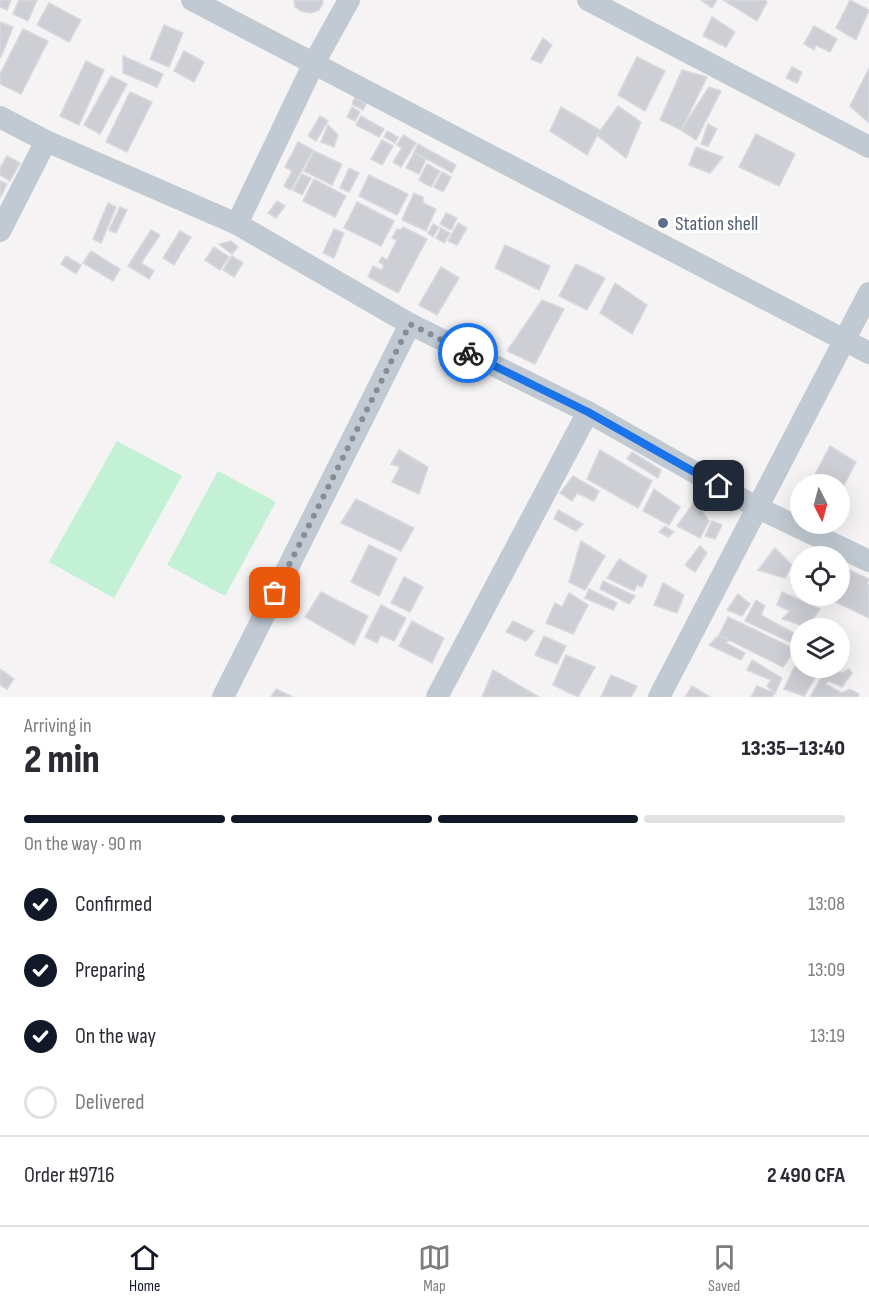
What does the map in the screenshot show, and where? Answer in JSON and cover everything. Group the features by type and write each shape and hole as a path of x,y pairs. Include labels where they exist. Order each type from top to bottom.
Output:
{"street":[{"path":"192,0 869,353"},
{"path":"237,224 314,63 349,0"},
{"path":"588,0 869,147"},
{"path":"0,117 46,141 237,224 410,324 588,412 756,507 869,561"},
{"path":"0,231 46,141"},
{"path":"659,697 869,293"},
{"path":"223,697 410,324"},
{"path":"437,697 588,412"}],"green space":[{"path":"117,441 182,476 114,598 49,562"},
{"path":"218,471 276,502 225,596 167,565"}],"building":[{"path":"0,0 11,0 7,10 0,7"},
{"path":"19,0 37,0 28,21 13,14"},
{"path":"294,0 322,0 323,3 319,10 311,13 295,7"},
{"path":"701,0 717,0 712,8"},
{"path":"723,0 764,0 767,2 757,21"},
{"path":"850,0 869,10 856,40 836,28"},
{"path":"49,3 81,20 69,42 37,25"},
{"path":"712,17 735,32 726,47 703,36"},
{"path":"0,22 13,27 1,57 0,57"},
{"path":"164,25 183,33 169,67 150,59"},
{"path":"814,26 837,39 830,52 816,45 814,50 804,44"},
{"path":"23,29 48,41 21,94 0,84 0,74"},
{"path":"543,38 552,45 541,63 531,59"},
{"path":"184,51 204,62 194,82 174,71"},
{"path":"123,56 163,74 157,87 123,73"},
{"path":"637,57 665,71 645,111 618,95"},
{"path":"86,61 104,70 79,125 60,116"},
{"path":"792,67 802,72 797,83 786,78"},
{"path":"869,68 869,123 850,106"},
{"path":"682,70 707,77 681,130 660,120"},
{"path":"111,76 127,84 100,134 84,125"},
{"path":"709,87 721,91 696,140 681,130"},
{"path":"130,92 152,102 127,152 106,142"},
{"path":"355,97 366,104 363,110 352,104"},
{"path":"618,106 641,122 626,158 597,135"},
{"path":"352,107 360,112 355,121 347,117"},
{"path":"561,107 600,130 587,155 550,131"},
{"path":"320,116 328,121 316,141 308,136"},
{"path":"361,116 384,129 379,137 356,125"},
{"path":"708,124 717,129 708,146 701,144"},
{"path":"328,125 338,135 334,147 321,142"},
{"path":"387,131 398,137 395,143 384,137"},
{"path":"756,134 795,154 779,186 739,167"},
{"path":"403,135 416,143 401,167 393,162 402,148 397,145"},
{"path":"382,140 393,146 382,165 371,159"},
{"path":"298,142 313,150 291,190 284,186 292,171 285,167"},
{"path":"418,144 456,165 452,173 414,152"},
{"path":"696,147 723,157 710,173 689,165"},
{"path":"314,151 342,164 332,185 304,171"},
{"path":"414,153 426,159 419,174 406,168"},
{"path":"7,156 20,163 10,181 0,175 0,168"},
{"path":"427,164 440,171 431,187 419,180"},
{"path":"349,168 359,173 349,192 340,188"},
{"path":"442,172 451,177 443,192 434,187"},
{"path":"302,174 311,178 302,195 293,190"},
{"path":"369,175 408,194 397,215 359,196"},
{"path":"314,179 346,196 335,217 303,201"},
{"path":"0,181 7,184 0,198"},
{"path":"414,193 423,197 423,203 436,209 426,231 402,220"},
{"path":"277,201 285,206 276,218 268,213"},
{"path":"357,202 394,221 381,246 344,228"},
{"path":"108,203 116,207 101,243 93,239"},
{"path":"120,207 127,210 116,233 109,230"},
{"path":"446,213 457,218 451,230 440,224"},
{"path":"458,223 467,228 457,245 448,241"},
{"path":"433,224 439,227 433,237 428,233"},
{"path":"403,227 427,239 398,293 368,277 373,266 381,270 384,265 379,262 382,257 387,260 397,240 392,238 397,229 401,230"},
{"path":"441,228 450,233 444,243 436,238"},
{"path":"334,229 344,233 334,258 323,253"},
{"path":"151,230 160,235 141,263 154,271 149,279 128,266"},
{"path":"180,231 191,237 174,265 163,258"},
{"path":"231,241 238,247 232,254 219,244"},
{"path":"505,245 550,266 539,290 495,268"},
{"path":"214,247 229,257 220,270 205,260"},
{"path":"91,251 120,269 113,281 83,263"},
{"path":"66,256 81,265 76,274 61,264"},
{"path":"232,256 243,263 234,277 223,270"},
{"path":"576,264 605,278 587,310 559,296"},
{"path":"441,267 459,278 437,315 419,305"},
{"path":"615,283 647,305 632,334 600,313"},
{"path":"542,300 564,309 535,364 507,351"},
{"path":"830,446 856,462 850,474 815,474"},
{"path":"399,450 428,467 419,494 392,482 400,467 391,464"},
{"path":"600,450 652,481 638,508 587,479"},
{"path":"632,452 661,470 658,478 627,459"},
{"path":"573,476 599,491 594,501 577,493 572,501 560,493"},
{"path":"654,489 680,507 669,525 643,511"},
{"path":"356,499 414,528 401,551 341,523"},
{"path":"695,501 709,521 700,538 677,526"},
{"path":"558,510 583,524 576,531 554,519"},
{"path":"712,521 722,525 715,539 705,536"},
{"path":"665,526 674,532 668,537 659,532"},
{"path":"581,541 605,556 585,590 569,582"},
{"path":"369,545 397,558 379,596 351,582"},
{"path":"700,546 707,553 695,572 685,565"},
{"path":"775,548 790,563 790,569 785,578 758,570"},
{"path":"619,559 647,576 642,587 637,585 634,591 607,578"},
{"path":"850,570 869,579 867,584 869,585 869,618 844,606 850,606"},
{"path":"404,577 423,587 410,612 391,603"},
{"path":"603,581 635,596 629,604 600,589"},
{"path":"663,583 684,595 677,613 654,605"},
{"path":"589,589 617,603 613,610 585,598"},
{"path":"321,592 368,616 354,645 305,617"},
{"path":"782,592 790,596 790,606 813,606 820,609 814,618 790,618 790,622 782,619 790,611 777,605"},
{"path":"569,593 588,605 573,634 546,623 555,603 562,607"},
{"path":"738,594 750,604 742,616 727,610"},
{"path":"756,600 765,606 761,615 790,631 790,642 745,621"},
{"path":"381,605 406,618 394,641 381,635 377,643 365,637"},
{"path":"728,617 790,647 790,656 783,667 719,635"},
{"path":"412,621 444,638 432,663 399,646"},
{"path":"513,621 534,631 526,641 506,632"},
{"path":"719,635 729,640 726,643 745,653 741,660 709,645"},
{"path":"544,636 566,646 557,664 535,655"},
{"path":"566,655 595,667 578,697 553,685"},
{"path":"752,660 782,678 775,693 767,686 771,680 747,670"},
{"path":"0,669 14,679 7,689 0,685"},
{"path":"493,670 539,697 482,697"},
{"path":"611,675 637,686 631,697 601,697"},
{"path":"790,676 815,678 804,696 784,689"},
{"path":"821,678 848,678 842,687 829,681 825,684 842,693 850,689 859,694 858,697 810,697"},
{"path":"692,686 710,697 685,697"},
{"path":"757,686 775,693 772,697 751,697"},
{"path":"276,689 293,697 271,697"}],"way so far":[{"path":"275,593 410,324 468,353"}],"place":[{"name":"Station shell","path":"663,223"}],"route":[{"path":"468,353 588,412 719,486"}]}
